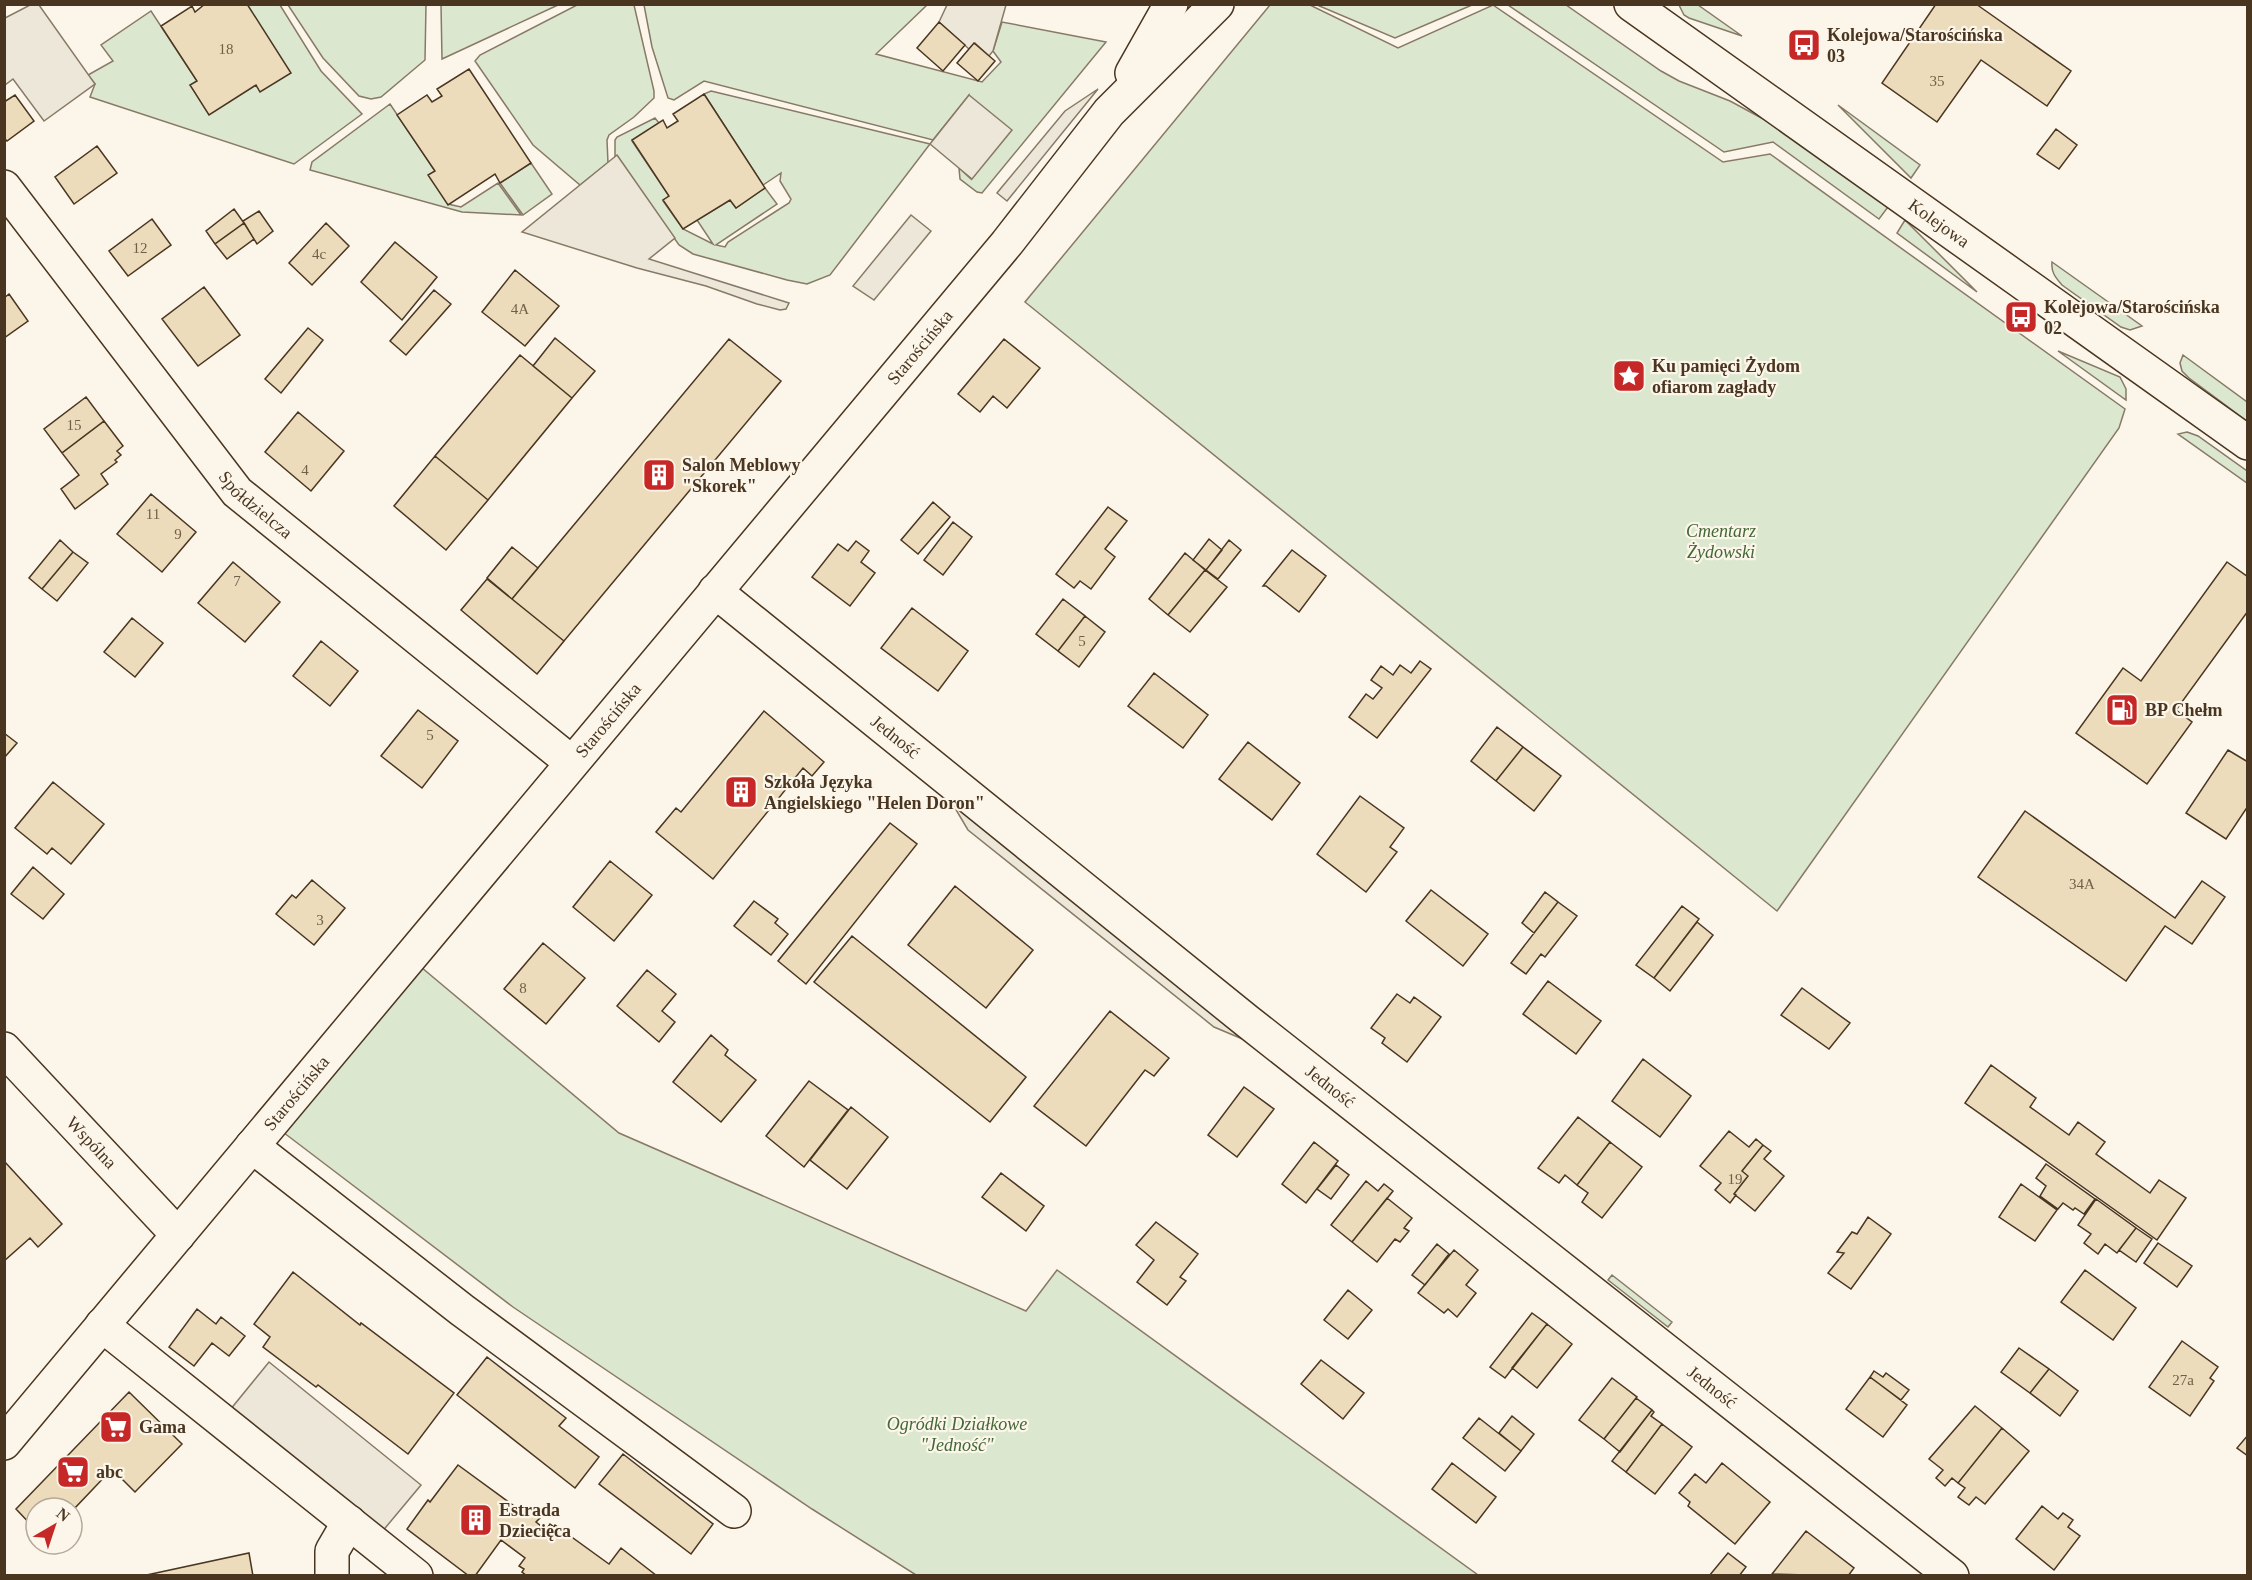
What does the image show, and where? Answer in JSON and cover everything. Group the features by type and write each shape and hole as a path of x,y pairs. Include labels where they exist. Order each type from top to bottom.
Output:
{"street":[{"path":"1109,112 1171,4"},
{"name":"Starościńska","path":"4,1443 1007,243 1109,112 1217,4"},
{"name":"Kolejowa","path":"1631,4 2247,443"},
{"name":"Spółdzielcza","path":"4,187 237,492 571,762"},
{"name":"Jedność","path":"715,591 1247,1021 1952,1575"},
{"name":"Wspólna","path":"4,1049 178,1235"},
{"path":"252,1146 462,1310 734,1511"},
{"path":"102,1325 416,1575"},
{"path":"332,1575 332,1551 349,1522"}],"green space":[{"path":"441,4 558,5 442,59"},
{"path":"1317,4 1472,5 1395,38"},
{"path":"247,5 280,5 321,71 362,114 294,164 90,97 95,84 88,75 113,61 101,45 151,11 197,81 191,85 256,85 260,91"},
{"path":"288,5 426,5 425,60 381,97 371,99 359,96 323,58"},
{"path":"577,5 634,5 654,91 654,98 634,117 609,135 607,140 608,163 580,185 533,145 475,61 480,55"},
{"path":"644,5 927,5 876,54 982,82 1001,62 993,51 1002,22 1106,42 982,193 977,192 960,179 959,168 971,179 969,95 933,140 704,81 674,100 668,98 652,47"},
{"name":"Cmentarz Żydowski","path":"1270,5 1310,5 1398,48 1493,5 1723,162 1770,154 2125,409 2119,428 1777,911 1025,302"},
{"path":"1508,5 1566,5 1661,71 1679,81 1730,101 1767,121 1888,207 1879,219 1773,142 1724,152"},
{"path":"1679,5 1698,5 1742,36 1689,18 1684,15"},
{"path":"711,91 930,144 830,275 807,284 787,280 693,254 679,245 617,156 615,157 617,137 655,118 659,123 632,141 669,196 663,201 683,229 713,244 697,220 730,200 736,208 765,188 777,204 716,245 725,247 728,242 789,203 791,199 780,181 781,173 763,185 704,94"},
{"path":"390,104 435,171 429,175 448,204 461,207 498,183 521,215 462,212 310,170 312,162"},
{"path":"1838,105 1920,165 1911,178"},
{"path":"531,163 552,194 523,215 500,183"},
{"path":"1905,220 1977,292 1897,233"},
{"path":"2052,262 2142,326 2130,330 2121,327 2062,285 2054,274"},
{"path":"2058,351 2120,377 2126,389 2126,400"},
{"path":"2183,355 2247,402 2247,421 2182,371 2180,363"},
{"path":"2187,432 2198,436 2247,471 2247,483 2178,434"},
{"name":"Ogródki Działkowe \"Jedność\"","path":"409,957 619,1133 1026,1311 1057,1270 1478,1575 916,1575 812,1509 513,1307 271,1123"},
{"path":"1612,1275 1672,1322 1668,1327 1608,1280"}],"shaded area":[{"path":"30,5 39,5 95,84 44,121 13,79 5,85 5,18"},
{"path":"947,5 1006,5 993,51 989,56 975,43 969,49 939,22"},
{"path":"1098,89 1007,201 997,193 1065,111"},
{"path":"969,95 1012,130 972,179 930,144"},
{"path":"617,155 675,238 649,259 789,303 786,309 780,310 757,304 706,286 637,268 522,232"},
{"path":"911,215 931,231 874,300 853,286"},
{"path":"952,803 1252,1043 1214,1027 968,830"},
{"path":"269,1362 421,1485 381,1533 230,1410"}],"building":[{"path":"205,4 247,4 291,73 260,92 256,85 209,115 190,85 197,81 161,26 192,6 195,12"},
{"path":"1936,4 1976,4 2071,71 2047,106 1981,60 1937,122 1882,83"},
{"path":"939,22 965,45 943,71 917,48"},
{"path":"1801,37 1817,48 1809,60 1793,47"},
{"path":"974,43 995,61 978,81 957,63"},
{"path":"469,69 531,163 500,183 495,174 448,205 428,175 435,171 397,115 427,95 432,102 442,96 437,89"},
{"path":"704,94 765,188 736,208 730,200 683,229 663,200 669,196 632,140 663,120 667,128 678,121 673,114"},
{"path":"15,95 34,121 7,141 4,138 4,102"},
{"path":"2056,129 2077,145 2059,169 2037,154"},
{"path":"97,146 117,173 74,204 55,177"},
{"path":"234,209 244,223 215,244 206,231"},
{"path":"259,211 273,231 257,244 243,221"},
{"path":"152,219 171,245 128,276 109,251"},
{"path":"244,223 254,239 227,259 215,244"},
{"path":"326,223 349,246 312,285 289,263"},
{"path":"395,242 437,277 402,320 361,282"},
{"path":"515,270 559,306 525,346 482,312"},
{"path":"204,287 240,335 198,366 162,319"},
{"path":"434,290 451,304 406,355 390,341"},
{"path":"9,294 28,321 4,338 4,298"},
{"path":"308,328 323,340 281,393 265,379"},
{"path":"555,338 595,371 572,398 533,366"},
{"name":"Salon Meblowy \"Skorek\"","path":"729,339 781,381 564,641 512,599"},
{"path":"1004,339 1040,368 1007,408 993,396 980,412 958,394"},
{"path":"520,355 572,398 488,500 435,456"},
{"path":"86,397 104,421 62,453 44,429"},
{"path":"298,412 344,451 311,491 265,452"},
{"path":"104,421 123,446 117,451 121,455 115,460 117,462 101,474 108,484 75,509 61,489 79,475 62,453"},
{"path":"435,456 488,500 446,550 394,506"},
{"path":"151,494 196,532 162,572 117,534"},
{"path":"933,502 950,517 918,554 901,540"},
{"path":"1108,507 1127,521 1105,549 1115,557 1091,589 1080,581 1074,588 1056,574"},
{"path":"953,522 972,537 943,575 924,560"},
{"path":"1209,539 1222,550 1206,570 1193,560"},
{"path":"60,540 73,552 42,589 29,578"},
{"path":"1229,540 1241,550 1218,579 1206,570"},
{"path":"856,541 869,551 861,562 875,573 850,606 812,577 838,544 848,551"},
{"path":"512,547 538,568 512,599 487,578"},
{"path":"1292,550 1326,576 1299,612 1263,586"},
{"path":"73,552 88,563 57,601 42,589"},
{"path":"1185,553 1205,570 1168,615 1149,599"},
{"path":"233,562 280,602 245,642 198,603"},
{"path":"2227,562 2248,577 2248,611 2176,710 2192,722 2147,784 2076,733 2123,668 2141,681"},
{"path":"1205,570 1227,587 1190,632 1168,615"},
{"path":"487,579 564,641 537,674 461,610"},
{"path":"1063,599 1085,616 1058,651 1036,634"},
{"path":"912,608 968,651 938,691 881,648"},
{"path":"1085,616 1105,632 1079,667 1058,651"},
{"path":"132,618 163,643 135,677 104,652"},
{"path":"321,641 358,671 330,706 293,676"},
{"path":"1420,661 1431,669 1377,738 1349,717 1366,694 1373,699 1382,688 1371,680 1381,666 1393,675 1400,665 1411,673"},
{"path":"1154,673 1208,715 1183,748 1128,706"},
{"path":"418,710 458,741 422,788 381,756"},
{"name":"Szkoła Języka Angielskiego \"Helen Doron\"","path":"764,711 824,762 812,776 803,768 713,879 656,832 676,808 681,812"},
{"path":"1497,727 1523,747 1496,781 1471,761"},
{"path":"4,733 17,743 4,758"},
{"path":"1248,742 1300,783 1272,820 1219,779"},
{"path":"1523,747 1561,776 1534,811 1496,781"},
{"path":"2228,750 2248,762 2248,806 2226,839 2186,813"},
{"path":"53,782 104,824 71,864 52,848 47,854 15,828"},
{"path":"1360,796 1404,828 1390,847 1397,852 1366,892 1317,854"},
{"path":"2025,811 2175,918 2202,881 2225,897 2192,944 2165,926 2126,981 1978,877"},
{"path":"890,823 917,844 806,984 778,961"},
{"path":"610,861 652,895 614,941 573,907"},
{"path":"33,867 64,894 43,919 11,894"},
{"path":"312,880 345,908 314,945 276,914 292,895 296,898"},
{"path":"955,886 1033,950 986,1008 908,945"},
{"path":"1431,890 1488,934 1463,966 1406,921"},
{"path":"1545,892 1558,902 1534,933 1522,923"},
{"path":"754,901 778,919 775,923 788,934 771,955 734,926"},
{"path":"1558,902 1577,916 1545,957 1541,954 1526,974 1511,963"},
{"path":"1682,906 1699,919 1654,978 1636,965"},
{"path":"1697,922 1713,935 1670,991 1654,978"},
{"path":"852,936 1026,1077 990,1122 814,982"},
{"path":"543,943 585,978 546,1024 504,989"},
{"path":"647,970 676,994 662,1011 675,1022 659,1042 617,1006"},
{"path":"1548,981 1601,1021 1576,1054 1523,1014"},
{"path":"1802,988 1850,1023 1829,1049 1781,1015"},
{"path":"1397,994 1410,1003 1414,997 1441,1017 1407,1062 1382,1043 1385,1038 1371,1028"},
{"path":"1110,1011 1169,1058 1154,1076 1145,1070 1086,1146 1034,1106"},
{"path":"711,1035 728,1050 725,1055 756,1080 721,1122 673,1082"},
{"path":"1643,1059 1691,1096 1660,1137 1612,1101"},
{"path":"1991,1065 2036,1098 2030,1107 2069,1135 2078,1122 2105,1142 2096,1154 2150,1193 2159,1180 2186,1198 2157,1240 1965,1103"},
{"path":"809,1081 848,1110 804,1167 766,1136"},
{"path":"1244,1087 1274,1109 1237,1157 1208,1135"},
{"path":"851,1107 888,1137 847,1189 810,1160"},
{"path":"1578,1117 1610,1142 1577,1185 1565,1175 1559,1183 1538,1168"},
{"path":"1729,1131 1749,1147 1756,1139 1763,1145 1742,1171 1748,1176 1730,1203 1715,1190 1721,1183 1700,1166"},
{"path":"1314,1142 1338,1161 1306,1203 1282,1184"},
{"path":"1610,1142 1642,1167 1602,1218 1582,1202 1588,1193 1577,1185"},
{"path":"1763,1145 1771,1151 1764,1159 1784,1176 1755,1211 1734,1194 1748,1176 1742,1171"},
{"path":"4,1161 62,1224 38,1247 30,1238 4,1261"},
{"path":"2046,1164 2095,1199 2084,1214 2063,1203 2058,1209 2040,1196 2046,1186 2036,1178"},
{"path":"1336,1165 1349,1175 1331,1199 1317,1189"},
{"path":"1001,1173 1044,1206 1026,1231 982,1197"},
{"path":"1366,1181 1378,1191 1384,1184 1393,1191 1352,1242 1331,1225"},
{"path":"2021,1184 2057,1210 2035,1241 1999,1217"},
{"path":"1387,1198 1412,1218 1404,1228 1409,1231 1400,1242 1395,1239 1377,1262 1352,1242"},
{"path":"2096,1199 2136,1228 2117,1253 2105,1244 2098,1254 2084,1243 2091,1234 2078,1225"},
{"path":"1868,1217 1891,1234 1851,1289 1828,1273 1844,1253 1837,1252 1852,1232 1857,1234"},
{"path":"1156,1222 1198,1254 1180,1277 1186,1281 1167,1305 1137,1282 1154,1260 1136,1245"},
{"path":"2136,1228 2152,1239 2136,1262 2119,1250"},
{"path":"2158,1243 2192,1266 2177,1287 2144,1263"},
{"path":"1437,1244 1449,1254 1425,1285 1412,1275"},
{"path":"1454,1250 1478,1270 1466,1285 1476,1293 1457,1317 1448,1309 1444,1313 1418,1293"},
{"path":"2085,1270 2136,1308 2113,1340 2061,1302"},
{"path":"293,1272 360,1325 361,1323 454,1393 408,1454 318,1385 316,1387 263,1347 270,1337 254,1324"},
{"path":"1348,1290 1372,1310 1348,1339 1324,1320"},
{"path":"197,1309 216,1324 221,1317 245,1336 229,1356 212,1343 194,1366 169,1347"},
{"path":"1532,1313 1547,1324 1505,1378 1490,1367"},
{"path":"1547,1324 1572,1344 1537,1388 1512,1368"},
{"path":"2182,1341 2218,1367 2210,1378 2214,1381 2190,1416 2149,1387"},
{"path":"2019,1348 2049,1369 2030,1393 2001,1372"},
{"path":"487,1357 566,1418 559,1426 599,1457 575,1488 457,1395"},
{"path":"1321,1360 1364,1393 1343,1419 1301,1384"},
{"path":"2049,1369 2078,1391 2060,1416 2030,1393"},
{"path":"1874,1371 1883,1377 1886,1373 1909,1390 1901,1400 1870,1377"},
{"path":"1870,1377 1907,1405 1883,1437 1846,1409"},
{"path":"1612,1378 1637,1397 1604,1439 1579,1420"},
{"path":"129,1392 182,1444 135,1492 112,1469 84,1498 84,1496 29,1496"},
{"path":"1636,1398 1652,1410 1620,1452 1604,1439"},
{"path":"1975,1406 2002,1428 1958,1483 1952,1478 1945,1486 1936,1478 1943,1470 1929,1459"},
{"path":"1652,1410 1654,1412 1651,1416 1662,1424 1626,1472 1612,1461"},
{"path":"1512,1416 1534,1434 1521,1451 1499,1433"},
{"path":"1479,1418 1521,1451 1505,1471 1463,1438"},
{"path":"1662,1424 1692,1447 1655,1494 1626,1472"},
{"path":"2002,1428 2029,1451 1985,1504 1976,1497 1969,1505 1958,1497 1965,1488 1958,1483"},
{"path":"2248,1435 2248,1456 2237,1448"},
{"path":"623,1454 713,1524 691,1554 599,1484"},
{"path":"1452,1463 1496,1497 1476,1523 1432,1489"},
{"path":"1722,1463 1770,1502 1735,1544 1688,1506 1690,1502 1679,1493 1695,1474 1706,1483"},
{"name":"Estrada Dziecięca","path":"458,1465 523,1514 527,1508 540,1518 536,1522 546,1530 550,1524 554,1527 555,1525 609,1564 621,1548 657,1576 527,1576 522,1572 524,1569 519,1566 525,1558 501,1540 475,1576 469,1576 407,1529"},
{"path":"24,1501 24,1517 16,1509"},
{"path":"2042,1506 2058,1519 2063,1513 2073,1520 2068,1527 2080,1536 2054,1570 2016,1539"},
{"path":"1806,1531 1854,1568 1848,1576 1772,1574"},
{"path":"249,1553 253,1576 142,1576"},
{"path":"1728,1553 1746,1567 1739,1576 1709,1576"}],"place":[{"name":"Kolejowa/Starościńska 03","path":"1804,45"},
{"name":"Kolejowa/Starościńska 02","path":"2021,317"},
{"name":"Ku pamięci Żydom ofiarom zagłady","path":"1629,376"},
{"name":"Salon Meblowy \"Skorek\"","path":"659,475"},
{"name":"BP Chełm","path":"2122,710"},
{"name":"Szkoła Języka Angielskiego \"Helen Doron\"","path":"741,792"},
{"name":"Gama","path":"116,1427"},
{"name":"abc","path":"73,1472"},
{"name":"Estrada Dziecięca","path":"476,1520"}]}
